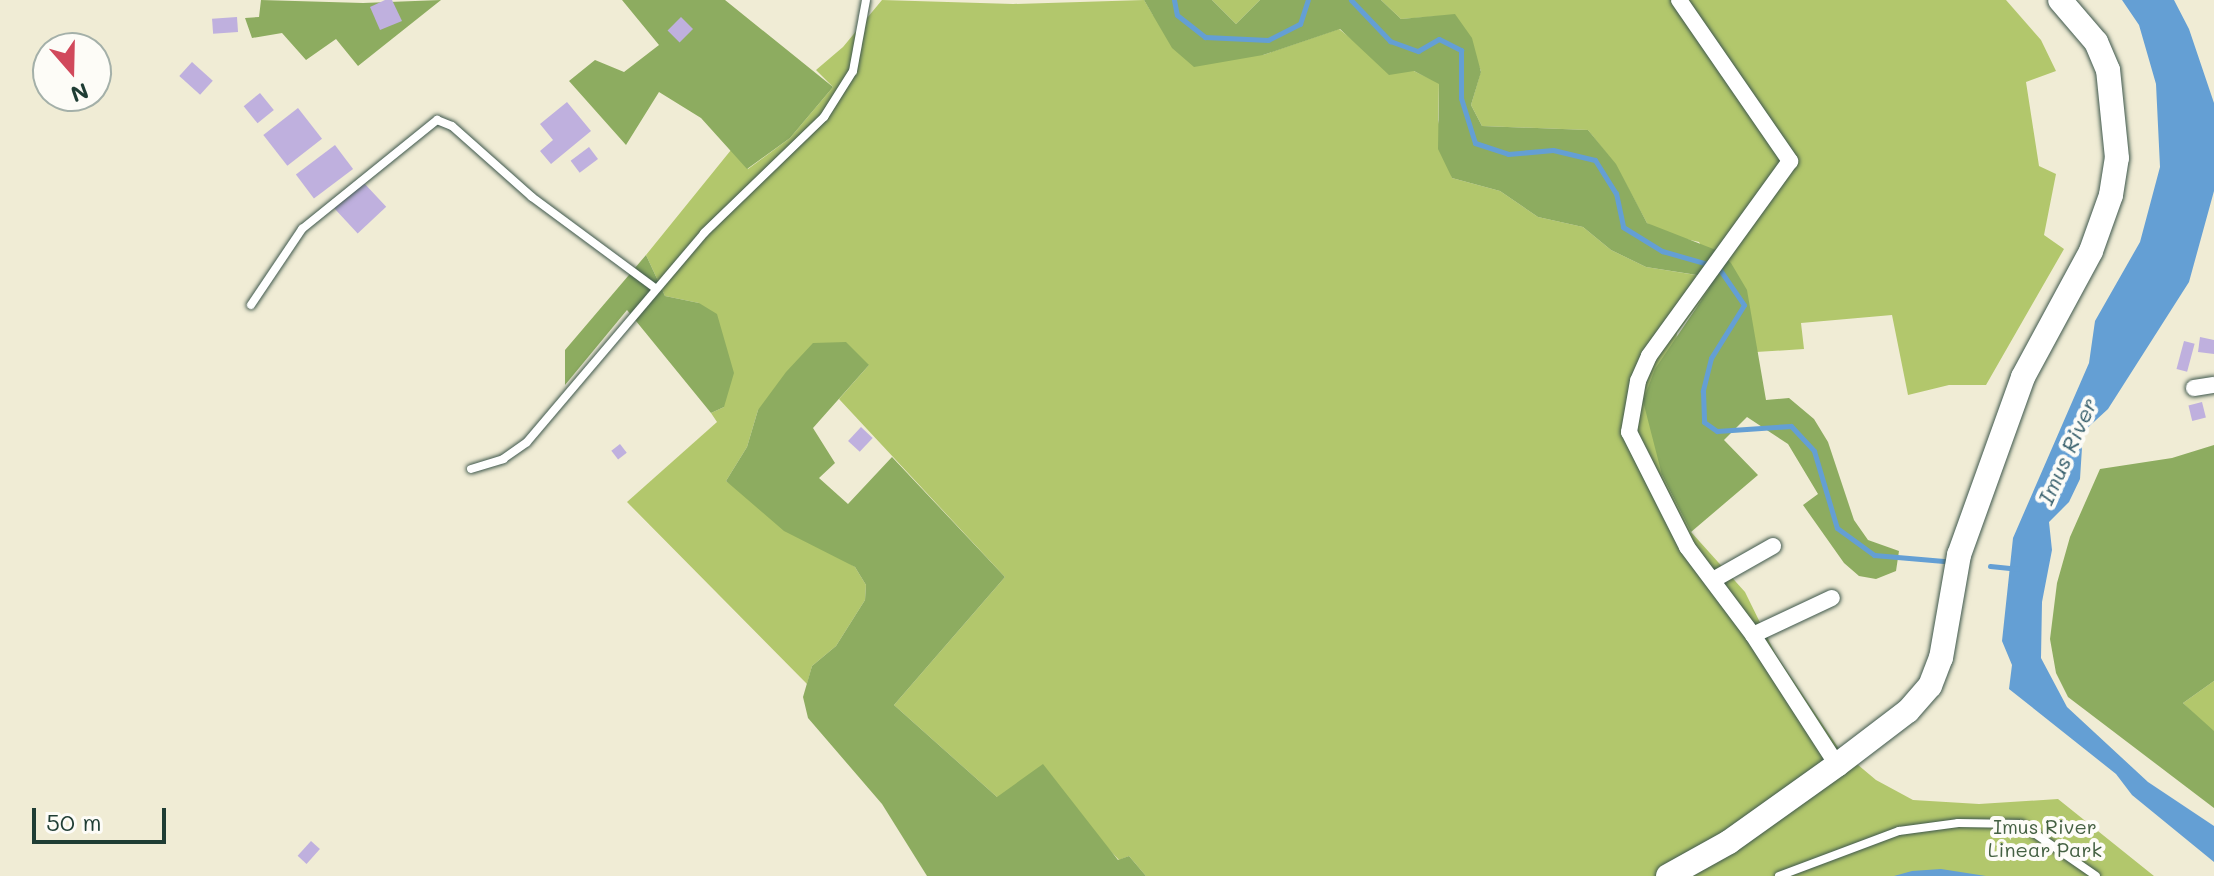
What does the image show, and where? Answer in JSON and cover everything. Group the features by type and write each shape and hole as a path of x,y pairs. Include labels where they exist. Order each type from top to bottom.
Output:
{"main road":[{"path":"1668,876 1729,842 1837,765 1908,711 1930,686 1944,646 1959,555 2023,377 2091,251 2111,195 2117,158 2108,70 2096,42 2060,0"}],"street":[{"path":"1679,0 1790,161 1649,356 1638,381 1629,432 1661,504 1753,635 1837,765"},
{"path":"2194,388 2214,385"},
{"path":"1713,580 1773,546"},
{"path":"1753,635 1832,598"}],"lane":[{"path":"471,469 503,459 527,442 704,233 806,137 841,94 860,43 866,0"},
{"path":"251,305 302,229 437,120 452,126 532,197 655,288"},
{"path":"1779,876 1899,831 1958,823 2021,824 2096,876"}],"green space":[{"path":"261,0 363,3 441,0 358,66 336,39 306,60 282,33 252,38 245,18 259,17"},
{"path":"622,0 725,0 833,87 790,138 747,169 701,118 659,92 626,145 569,81 595,60 624,72 659,45"},
{"name":"Imus River Linear Park","path":"882,0 1013,4 1144,0 1153,15 1263,55 1339,29 1359,45 1439,83 1438,120 1452,178 1500,191 1538,217 1583,227 1611,250 1646,267 1696,275 1710,289 1677,333 1662,475 1691,532 1745,592 1775,653 1839,749 1876,780 1913,800 1979,804 2058,799 2154,876 1146,876 1129,856 1119,860 1087,826 997,797 894,705 1005,577 839,399 869,365 758,410 747,447 726,481 855,567 866,585 865,600 836,646 812,666 807,684 627,502 717,422 711,413 724,407 699,303 665,296 646,255 731,150 748,169 790,138 833,87 816,70 843,47"},
{"path":"1144,0 1212,0 1236,24 1260,0 1381,0 1401,19 1455,14 1472,38 1481,72 1471,105 1482,126 1588,130 1616,164 1647,223 1716,250 1731,263 1747,290 1766,400 1789,398 1814,419 1828,442 1854,520 1868,540 1899,551 1896,571 1876,579 1859,576 1844,563 1803,505 1818,494 1788,444 1747,417 1724,440 1758,475 1691,532 1662,475 1643,401 1655,369 1709,289 1697,275 1646,267 1611,250 1583,227 1538,217 1500,191 1452,178 1438,149 1439,84 1414,71 1389,75 1340,29 1263,55 1194,67 1172,48"},
{"path":"1212,0 1260,0 1236,24"},
{"path":"1381,0 2006,0 2041,40 2056,71 2026,82 2039,166 2056,174 2044,235 2064,249 1986,385 1949,385 1908,395 1892,315 1801,323 1804,349 1756,352 1751,329 1699,242 1668,235 1647,223 1615,164 1588,130 1482,126 1471,105 1481,71 1455,15 1401,19"},
{"path":"646,255 665,296 699,303 717,314 734,373 724,407 711,413 627,310 565,385 565,350"},
{"path":"846,342 869,365 813,428 835,463 819,478 848,504 892,457 1005,577 894,705 997,797 1043,764 1118,860 1129,856 1146,876 927,876 882,804 808,718 803,697 812,666 836,646 865,600 866,585 855,567 784,531 726,481 747,447 758,410 786,372 813,343"},
{"path":"2214,445 2214,681 2183,703 2214,731 2214,808 2068,697 2056,673 2050,639 2057,583 2070,537 2100,469 2172,458"},
{"path":"2214,681 2214,731 2213,732 2183,703"}],"water":[{"name":"Imus River","path":"2122,0 2174,0 2189,29 2214,103 2214,191 2189,282 2108,409 2083,432 2080,479 2069,502 2049,522 2052,550 2042,602 2041,658 2067,707 2148,782 2214,826 2214,862 2132,795 2116,774 2009,689 2012,665 2002,641 2013,538 2089,363 2095,321 2140,242 2160,167 2156,84 2139,25"},
{"path":"1941,869 1986,876 1894,876 1912,871"}],"building":[{"path":"392,0 402,21 380,30 370,7"},
{"path":"237,17 238,32 213,34 212,19"},
{"path":"681,17 693,29 680,42 668,30"},
{"path":"192,62 213,81 200,95 179,76"},
{"path":"260,93 274,110 258,123 244,106"},
{"path":"567,102 591,131 551,164 540,151 553,140 540,124"},
{"path":"298,108 322,139 287,166 263,135"},
{"path":"335,145 353,169 314,198 296,174"},
{"path":"589,147 598,159 580,173 571,161"},
{"path":"363,182 386,207 358,233 334,209"},
{"path":"2200,337 2214,340 2214,354 2198,352"},
{"path":"2184,341 2195,344 2187,372 2176,369"},
{"path":"2202,402 2206,418 2192,421 2188,405"},
{"path":"861,427 873,438 860,452 848,441"},
{"path":"620,444 627,453 618,459 611,451"},
{"path":"311,841 320,849 307,864 298,856"}],"waterway":[{"path":"1174,0 1177,15 1205,37 1268,40 1300,24 1308,0"},
{"path":"1351,0 1390,41 1418,51 1439,39 1461,50 1461,98 1475,143 1508,154 1553,150 1595,160 1616,193 1623,227 1662,251 1718,267 1744,305 1711,358 1703,391 1704,422 1717,431 1791,426 1814,451 1837,528 1874,555 1944,561"},
{"path":"1990,566 2017,569"}]}
